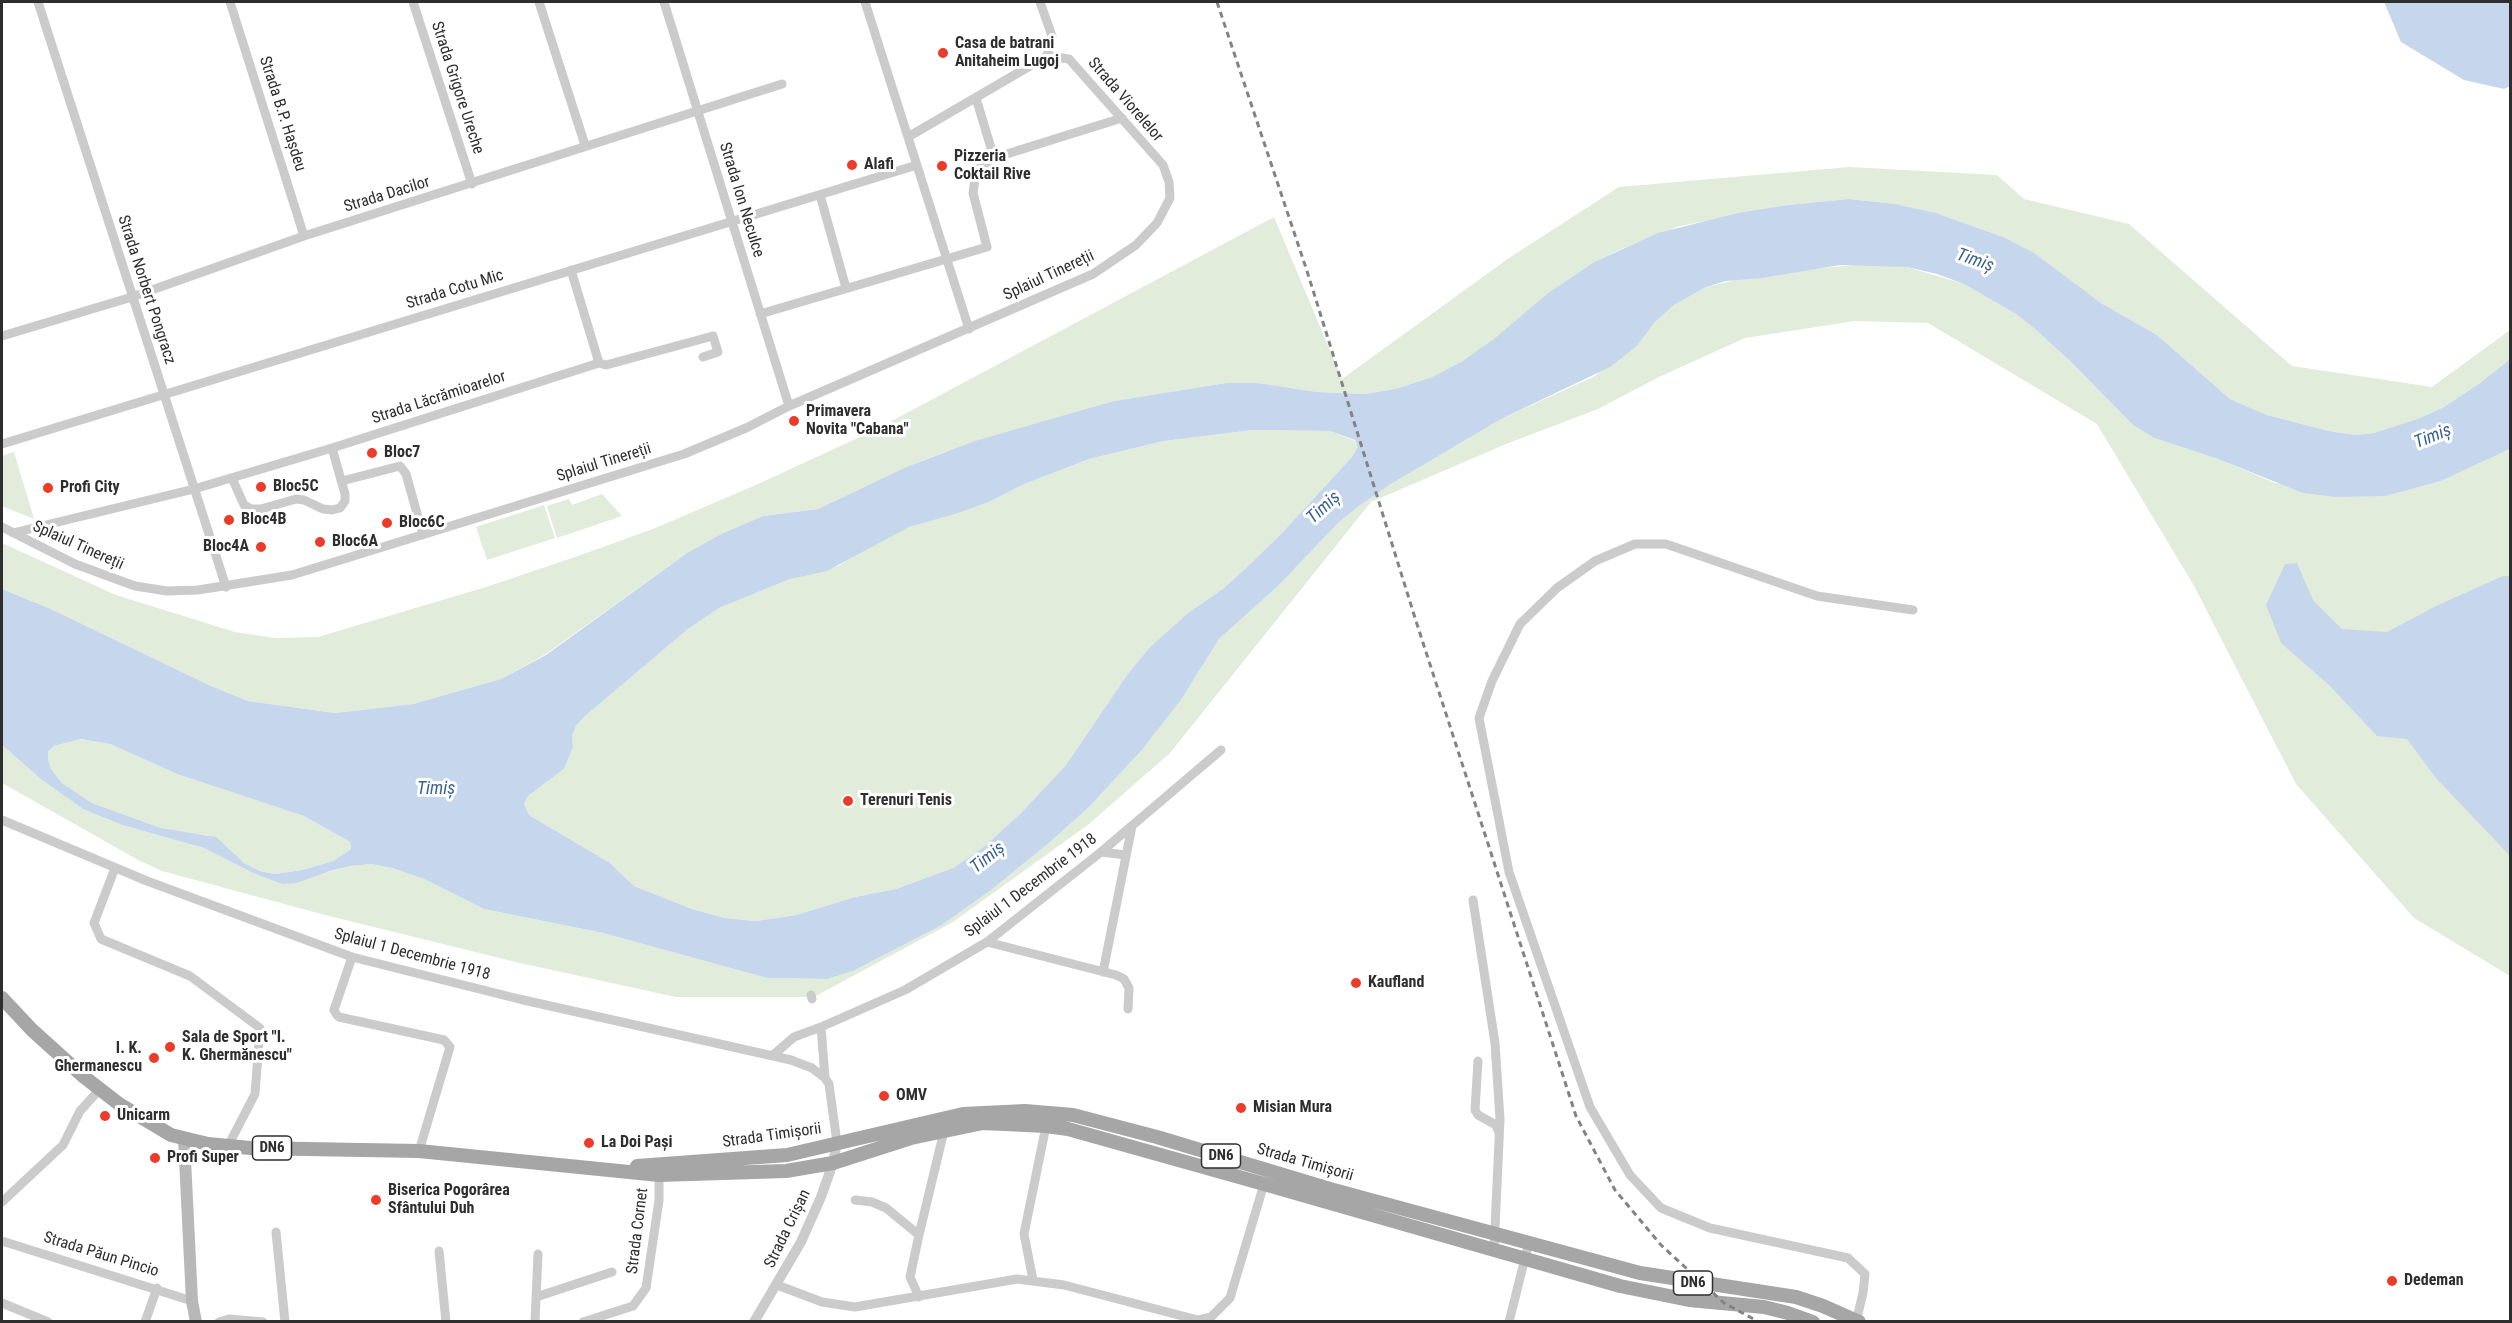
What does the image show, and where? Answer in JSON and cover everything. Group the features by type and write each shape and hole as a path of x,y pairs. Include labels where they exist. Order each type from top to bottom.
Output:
{"main road":[{"name":"Strada Timișorii","path":"2,998 32,1030 100,1089 149,1124 184,1138 228,1146 418,1150 659,1175 786,1171 833,1163 911,1138 983,1123 1046,1126 1068,1129 1525,1260 1654,1294 1689,1300 1754,1305 1788,1312 1813,1322"},
{"name":"Strada Timișorii","path":"592,1168 787,1155 963,1114 1025,1111 1073,1115 1157,1137 1330,1189 1640,1274 1796,1297 1857,1321"},
{"path":"184,1138 192,1301 196,1322"}],"street":[{"name":"Strada Norbert Pongracz","path":"38,2 226,587"},
{"name":"Strada B.P. Hașdeu","path":"230,2 304,236"},
{"name":"Strada Grigore Ureche","path":"413,2 472,184"},
{"path":"539,2 585,145"},
{"name":"Strada Ion Neculce","path":"664,2 789,406"},
{"path":"865,2 969,329"},
{"path":"908,137 1047,56 1052,36 1040,2"},
{"name":"Strada Viorelelor","path":"1047,56 1069,59 1163,165 1169,182 1170,198"},
{"name":"Strada Dacilor","path":"2,336 132,297 304,236 782,84"},
{"path":"976,98 993,158"},
{"path":"760,314 987,247 972,193 976,171 993,158 1122,118"},
{"name":"Strada Cotu Mic","path":"2,444 917,165"},
{"path":"820,195 846,288"},
{"name":"Splaiul Tinereții","path":"2,527 75,564 135,586 167,591 226,587 292,575 684,454 746,428 789,406 1093,274 1136,245 1157,223 1170,198"},
{"path":"571,270 599,363"},
{"name":"Strada Lăcrămioarelor","path":"13,533 194,489 332,448 599,363 606,365 713,336 718,352 703,357"},
{"path":"232,478 244,505 251,509 261,509 296,499 332,510 340,508 345,501 342,481 332,448"},
{"path":"342,481 394,466 405,469 423,535"},
{"path":"1857,1321 1865,1274 1848,1258 1710,1228 1661,1208 1630,1175 1590,1107 1509,872 1479,718 1492,681 1520,624 1557,588 1595,561 1635,544 1666,544 1817,596 1913,610"},
{"name":"Splaiul 1 Decembrie 1918","path":"772,1056 794,1037 904,990 987,942 1101,852 1221,750"},
{"name":"Splaiul 1 Decembrie 1918","path":"2,820 115,868 352,957 519,999 772,1056 812,1068 825,1077"},
{"path":"1103,972 1132,826"},
{"path":"1101,852 1126,855"},
{"path":"115,868 94,923 101,939 190,976 260,1028 255,1094 228,1146"},
{"path":"1473,900 1495,1043 1499,1134 1494,1250"},
{"path":"987,942 1124,979 1129,988 1128,1009"},
{"path":"352,957 334,1010 339,1017 444,1040 450,1047 418,1150"},
{"path":"821,1027 825,1077 831,1093 837,1143"},
{"path":"1478,1061 1475,1110 1478,1115 1496,1125 1499,1134"},
{"path":"2,1202 63,1145 80,1110 100,1089"},
{"path":"1033,1280 1024,1234 1046,1126"},
{"path":"919,1297 910,1277 944,1131"},
{"name":"Strada Crișan","path":"754,1322 801,1242 833,1163 837,1143"},
{"name":"Strada Cornet","path":"583,1322 633,1305 646,1288 659,1200 659,1175"},
{"path":"777,1285 822,1302 855,1306 1017,1279 1033,1280 1064,1285 1198,1320 1211,1317 1230,1298 1264,1184"},
{"path":"855,1200 872,1202 886,1208 919,1234"},
{"path":"276,1232 285,1322"},
{"name":"Strada Păun Pincio","path":"2,1241 157,1288 192,1301"},
{"path":"1509,1322 1529,1242"},
{"path":"439,1251 446,1322"},
{"path":"535,1322 538,1254"},
{"path":"536,1297 612,1272"},
{"path":"145,1322 157,1288"},
{"path":"2,1303 48,1322"},
{"path":"219,1322 229,1319 263,1322"}],"green space":[{"path":"1849,167 1997,175 2024,199 2129,224 2292,366 2432,387 2510,330 2510,359 2444,407 2420,418 2374,433 2356,435 2329,431 2267,415 2230,399 2157,335 2101,303 2003,237 1936,213 1896,204 1848,199 1788,205 1680,226 1621,249 1594,262 1548,293 1494,340 1461,362 1432,377 1399,388 1366,394 1317,392 1258,383 1226,383 1114,401 942,453 906,467 818,509 763,516 721,534 687,553 546,654 501,679 413,704 335,713 248,701 211,686 51,609 2,589 2,543 116,595 235,632 276,638 318,637 486,587 575,557 653,529 758,484 873,431 1274,217 1342,379 1509,258 1619,187"},
{"path":"1867,264 1907,267 1964,284 2016,314 2035,329 2133,425 2154,438 2218,459 2275,483 2386,496 2441,481 2510,449 2510,976 2414,918 2296,784 2193,584 2097,424 1928,323 1855,321 1745,338 1659,377 1598,409 1506,444 1371,502 1170,753 1089,824 953,922 814,997 676,997 520,963 325,915 162,871 140,861 2,783 2,745 42,780 83,809 122,825 204,848 255,874 282,884 351,866 371,864 392,868 424,879 484,909 603,933 767,978 827,979 853,971 942,925 991,890 1049,843 1088,808 1141,751 1181,700 1219,639 1278,586 1339,522 1391,484 1501,419 1593,377 1637,346 1654,323 1674,305 1706,287 1744,278 1763,278 1810,269"},
{"path":"1253,430 1330,431 1355,441 1358,447 1351,458 1281,534 1245,569 1224,588 1188,613 1150,647 1127,675 1066,765 1021,813 985,846 953,868 896,889 855,897 796,915 756,921 725,918 692,909 634,886 610,863 529,815 524,804 528,796 564,769 573,747 572,736 576,726 584,717 688,629 719,608 790,579 838,566 881,540 909,527 991,501 1022,485 1089,459 1164,441"},
{"path":"14,452 34,519 2,506 2,456"},
{"path":"602,494 622,516 557,538 547,506 569,499 572,505"},
{"path":"544,505 555,538 487,560 476,527"},
{"path":"81,739 110,744 177,774 304,816 350,842 351,849 333,861 302,870 275,874 260,871 244,863 208,835 187,834 161,828 92,803 62,783 51,769 48,759 48,753 54,746"}],"water":[{"path":"2384,2 2510,2 2510,86 2504,89 2464,80 2401,42"},
{"name":"Timiș","path":"1848,199 1896,204 1936,213 2003,237 2034,253 2101,303 2157,335 2230,399 2267,415 2329,431 2356,435 2374,433 2420,418 2444,407 2510,359 2510,449 2441,481 2386,496 2336,497 2303,493 2218,459 2154,438 2133,425 2070,361 2016,314 1964,284 1937,274 1907,267 1840,265 1763,278 1726,281 1706,287 1674,305 1654,323 1637,346 1610,367 1501,419 1391,484 1359,506 1339,522 1278,586 1219,639 1181,700 1141,751 1088,808 1049,843 991,890 942,925 853,971 827,979 767,978 603,933 484,909 424,879 392,868 371,864 351,866 296,883 282,884 255,874 204,848 122,825 83,809 42,780 2,745 2,589 51,609 211,686 248,701 335,713 413,704 501,679 546,655 687,553 721,534 763,516 818,509 906,467 975,441 1114,401 1226,383 1258,383 1317,392 1366,394 1399,388 1432,377 1461,362 1494,339 1548,293 1594,262 1658,233 1738,213","holes":["1253,430 1330,431 1355,440 1358,447 1351,458 1281,534 1245,569 1224,588 1188,613 1150,647 1127,675 1066,765 1021,813 985,846 953,868 896,889 855,897 796,915 756,921 725,918 692,909 634,886 610,863 529,815 524,804 528,796 564,769 573,747 572,736 576,726 584,717 688,629 719,608 790,579 827,571 909,527 991,501 1022,485 1089,459 1164,441","81,739 110,744 177,774 304,816 350,842 351,849 333,861 302,870 275,874 260,871 244,863 216,837 161,828 92,803 62,783 51,769 48,759 48,752 54,746"]},
{"path":"2297,563 2313,600 2342,629 2387,632 2436,606 2503,576 2510,576 2510,856 2436,778 2407,739 2377,736 2329,685 2281,643 2266,605 2285,564"}],"railway":[{"path":"1217,2 1307,271 1416,621 1576,1116 1615,1190 1661,1245 1724,1303 1759,1322"}],"place":[{"name":"Casa de batrani Anitaheim Lugoj","path":"943,53"},
{"name":"Alafi","path":"852,165"},
{"name":"Pizzeria Coktail Rive","path":"942,166"},
{"name":"Primavera Novita \"Cabana\"","path":"794,421"},
{"name":"Bloc7","path":"372,453"},
{"name":"Bloc5C","path":"261,487"},
{"name":"Profi City","path":"48,488"},
{"name":"Bloc4B","path":"229,520"},
{"name":"Bloc6C","path":"387,523"},
{"name":"Bloc6A","path":"320,542"},
{"name":"Bloc4A","path":"261,547"},
{"name":"Terenuri Tenis","path":"848,801"},
{"name":"Kaufland","path":"1356,983"},
{"name":"Sala de Sport \"I. K. Ghermănescu\"","path":"170,1047"},
{"name":"I. K. Ghermanescu","path":"154,1058"},
{"name":"OMV","path":"884,1096"},
{"name":"Misian Mura","path":"1241,1108"},
{"name":"Unicarm","path":"105,1116"},
{"name":"La Doi Pași","path":"589,1143"},
{"name":"Profi Super","path":"155,1158"},
{"name":"Biserica Pogorârea Sfântului Duh","path":"376,1200"},
{"name":"Dedeman","path":"2392,1281"}]}
